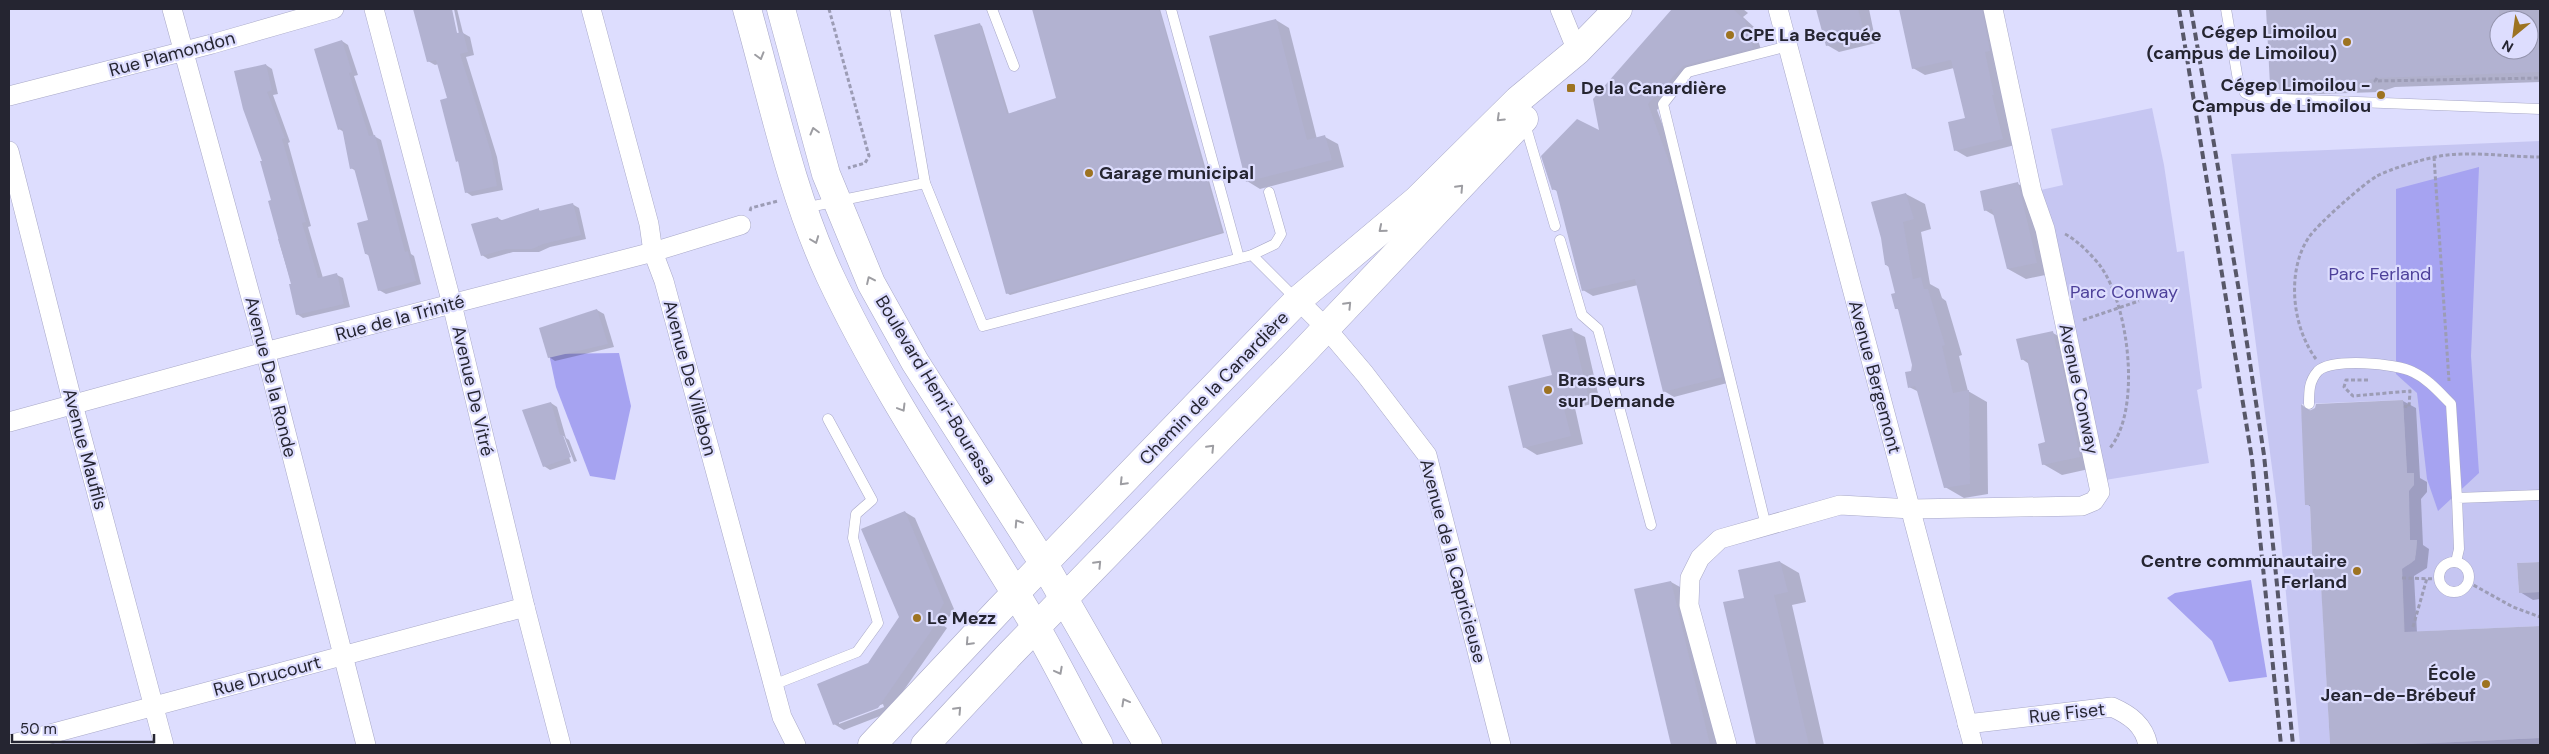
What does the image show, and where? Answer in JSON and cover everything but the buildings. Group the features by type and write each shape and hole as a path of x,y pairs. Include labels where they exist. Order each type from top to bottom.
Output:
{"main road":[{"name":"Boulevard Henri-Bourassa","path":"747,9 793,204 877,366 1036,628 1099,745"},
{"name":"Boulevard Henri-Bourassa","path":"781,9 826,174 854,246 894,327 1044,564 1115,683 1148,745"},
{"name":"Chemin de la Canardière","path":"872,745 1298,300 1417,200 1518,100 1577,51 1618,9"},
{"name":"Chemin de la Canardière","path":"925,745 1523,120 1577,51"}],"street":[{"name":"Avenue De la Ronde","path":"172,9 265,352 366,745"},
{"name":"Rue Plamondon","path":"9,96 184,51 334,9"},
{"name":"Avenue De Vitré","path":"374,9 452,304 525,606 561,745"},
{"name":"Avenue De Villebon","path":"591,9 649,224 653,252 664,280 773,686 782,718 796,745"},
{"path":"1560,9 1577,51"},
{"name":"Avenue Bergemont","path":"1778,9 1828,205 1912,509 1973,745"},
{"name":"Avenue Conway","path":"1912,509 2082,506 2094,501 2100,492 2066,325 2044,229 2026,164 1993,9"},
{"name":"Avenue Maufils","path":"9,151 72,404 164,745"},
{"name":"Rue de la Trinité","path":"9,422 265,352 653,252 741,224"},
{"name":"Avenue de la Capricieuse","path":"1298,300 1326,328 1365,374 1427,455 1501,745"},
{"path":"1727,745 1688,605 1690,578 1700,558 1720,539 1840,505 1912,509"},
{"name":"Rue Drucourt","path":"9,745 525,606"},
{"name":"Rue Fiset","path":"1967,724 2112,707 2137,722 2146,736 2148,745"}],"lane":[{"path":"895,9 925,183 982,326 1252,255 1275,244 1281,234 1268,192"},
{"path":"992,9 1014,66"},
{"path":"1171,9 1239,258"},
{"path":"2226,9 2238,80 2245,93 2256,98 2540,109"},
{"path":"1766,526 1664,104 1688,72 1788,46"},
{"path":"1523,120 1555,226"},
{"path":"793,204 838,202 925,183"},
{"path":"1560,240 1582,315 1598,329 1651,525"},
{"path":"1252,255 1298,300"},
{"path":"2309,404 2310,384 2323,368 2328,366 2386,364 2412,371 2431,384 2451,404 2459,549 2456,562"},
{"path":"773,686 856,652 878,623 853,538 856,514 872,500 828,419"},
{"path":"2457,498 2540,495"},
{"path":"2448,562 2456,562 2462,564 2468,571 2468,582 2464,589 2456,592 2448,591 2442,586 2438,578 2440,570 2448,562"}],"path":[{"path":"829,9 869,156 865,163 844,169"},
{"path":"2377,78 2375,81 2540,78"},
{"path":"2323,368 2303,338 2296,312 2296,269 2309,237 2378,176 2434,157 2470,153 2509,157 2540,157"},
{"path":"2434,157 2451,404"},
{"path":"741,224 751,208 793,204"},
{"path":"2044,229 2066,234 2101,267 2119,308 2130,387 2127,413 2113,444 2095,460"},
{"path":"2066,325 2140,301"},
{"path":"2395,366 2386,379 2346,380 2344,387 2353,396 2410,391 2409,406 2404,406"},
{"path":"2402,578 2438,578"},
{"path":"2414,627 2427,578"},
{"path":"2468,582 2513,607 2540,617"}],"green space":[{"name":"Parc Conway","path":"2152,108 2164,165 2177,252 2184,251 2202,388 2197,390 2209,463 2099,481 2032,192 2063,185 2051,129"},
{"name":"Parc Ferland","path":"2540,141 2540,562 2517,563 2519,593 2540,592 2540,626 2429,631 2434,743 2540,738 2540,745 2391,745 2409,744 2402,567 2407,566 2415,558 2417,540 2410,540 2408,488 2414,485 2414,474 2407,473 2403,400 2301,404 2310,505 2313,575 2321,579 2330,745 2300,745 2280,529 2231,154"}],"shaded area":[{"path":"2479,167 2471,356 2479,473 2438,511 2427,479 2417,393 2396,374 2396,189"},
{"path":"619,353 631,406 615,480 590,476 556,387 549,354"},
{"path":"2251,580 2267,677 2229,682 2212,641 2167,598 2175,593"}],"railway":[{"path":"2179,9 2252,459 2281,745"},
{"path":"2191,9 2239,291 2264,455 2293,745"}],"place":[{"name":"CPE La Becquée","path":"1730,35"},
{"name":"Cégep Limoilou (campus de Limoilou)","path":"2347,42"},
{"name":"De la Canardière","path":"1571,88"},
{"name":"Cégep Limoilou - Campus de Limoilou","path":"2381,95"},
{"name":"Garage municipal","path":"1089,173"},
{"name":"Brasseurs sur Demande","path":"1548,390"},
{"name":"Centre communautaire Ferland","path":"2357,571"},
{"name":"Le Mezz","path":"917,618"},
{"name":"École Jean-de-Brébeuf","path":"2486,684"}]}
